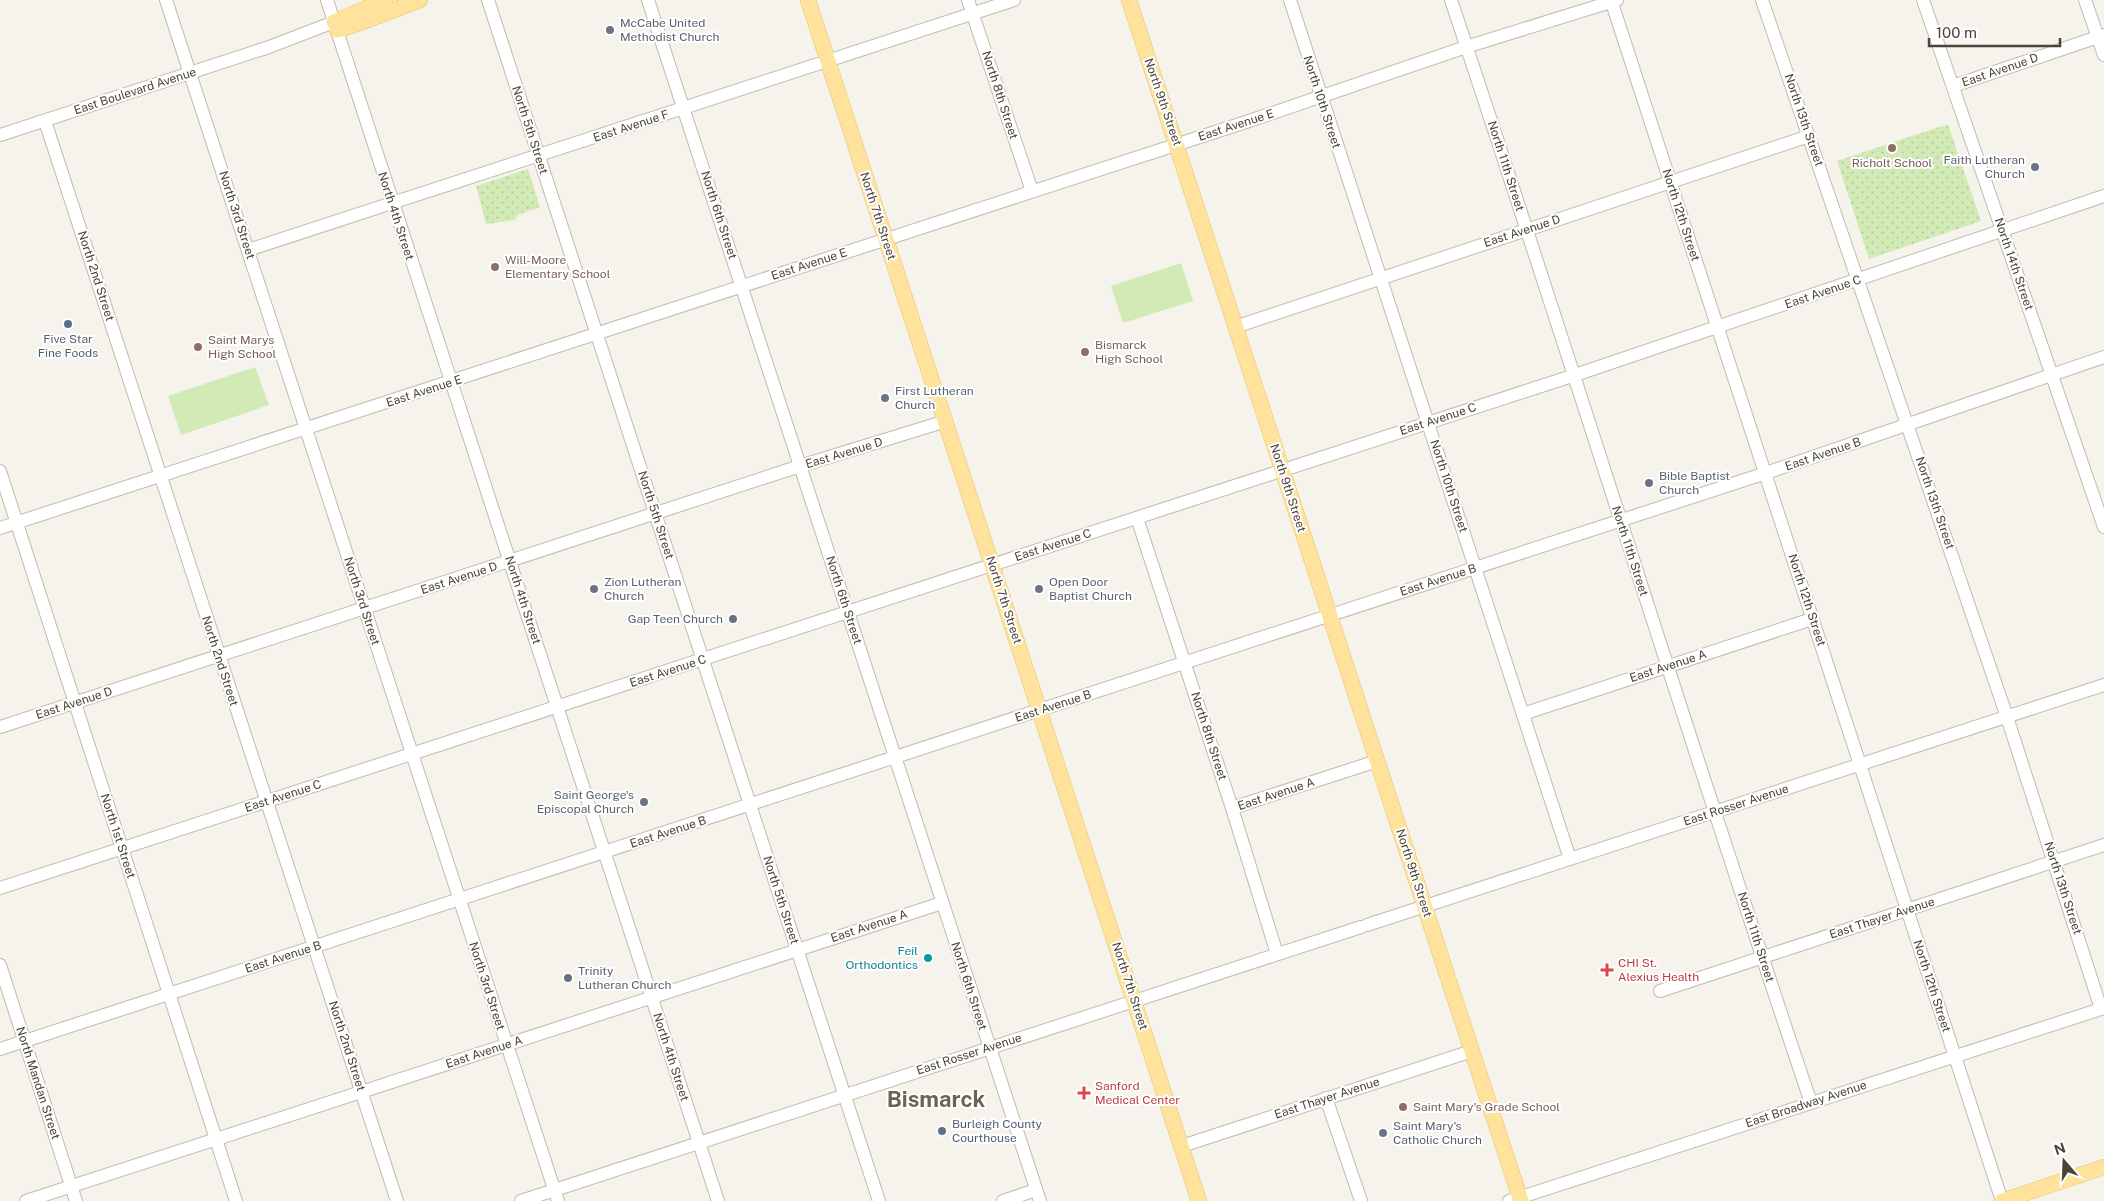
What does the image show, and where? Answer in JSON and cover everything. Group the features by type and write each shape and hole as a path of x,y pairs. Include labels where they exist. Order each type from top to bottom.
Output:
{"main road":[{"name":"East Boulevard Avenue","path":"335,26 384,0"},
{"name":"East Boulevard Avenue","path":"335,26 357,24 420,0"},
{"name":"North 7th Street","path":"808,0 1200,1201"},
{"name":"North 9th Street","path":"1129,0 1472,1051 1517,1200"},
{"path":"2002,1201 2104,1167"}],"street":[{"name":"North 3rd Street","path":"166,0 556,1196"},
{"name":"North 4th Street","path":"327,0 718,1201"},
{"name":"North 5th Street","path":"488,0 879,1201"},
{"name":"North 6th Street","path":"648,0 1038,1196"},
{"name":"North 8th Street","path":"968,0 1032,191"},
{"name":"East Avenue F","path":"248,250 1014,0"},
{"name":"North 10th Street","path":"1290,0 1570,859"},
{"name":"North 11th Street","path":"1451,0 1507,166 1572,376 1811,1102"},
{"name":"North 13th Street","path":"1762,0 2007,717 2103,1008"},
{"name":"North 14th Street","path":"1923,0 2104,528"},
{"path":"2085,0 2101,36 2104,55"},
{"name":"East Avenue E","path":"0,528 452,382 1466,47 1613,1"},
{"name":"North 12th Street","path":"1613,1 1670,183 2002,1201"},
{"name":"East Boulevard Avenue","path":"0,135 335,26"},
{"name":"East Avenue D","path":"1953,86 2101,36"},
{"name":"North 2nd Street","path":"45,121 397,1201"},
{"name":"East Avenue D","path":"1235,327 1809,136"},
{"name":"East Avenue C","path":"0,888 1718,328 2104,196"},
{"name":"East Avenue B","path":"0,1049 1621,521 2104,357"},
{"name":"East Avenue D","path":"0,727 800,466 946,421"},
{"name":"North 1st Street","path":"0,471 236,1201"},
{"name":"North 8th Street","path":"1137,518 1232,808 1277,954"},
{"name":"East Avenue A","path":"1523,714 1812,619"},
{"name":"East Rosser Avenue","path":"521,1201 556,1196 699,1143 2104,685"},
{"name":"East Avenue A","path":"1232,808 1378,761"},
{"name":"East Thayer Avenue","path":"1660,991 2104,846"},
{"name":"East Avenue A","path":"26,1201 942,902"},
{"name":"North Mandan Street","path":"0,965 76,1201"},
{"name":"East Broadway Avenue","path":"1517,1200 1811,1102 2103,1008"},
{"name":"East Thayer Avenue","path":"1182,1146 1472,1051"},
{"path":"1326,1098 1361,1201"},
{"path":"1003,1201 1038,1196"}],"green space":[{"path":"1948,124 1981,221 1869,259 1837,161"},
{"path":"528,169 540,207 517,215 515,220 486,224 476,186"},
{"path":"1181,263 1193,301 1123,323 1111,286"},
{"path":"255,367 269,405 181,435 168,396"}],"place":[{"name":"McCabe United Methodist Church","path":"610,30"},
{"name":"Richolt School","path":"1892,148"},
{"name":"Faith Lutheran Church","path":"2035,167"},
{"name":"Will-Moore Elementary School","path":"495,267"},
{"name":"Five Star Fine Foods","path":"68,324"},
{"name":"Saint Marys High School","path":"198,347"},
{"name":"Bismarck High School","path":"1085,352"},
{"name":"First Lutheran Church","path":"885,398"},
{"name":"Bible Baptist Church","path":"1649,483"},
{"name":"Zion Lutheran Church","path":"594,589"},
{"name":"Open Door Baptist Church","path":"1039,589"},
{"name":"Gap Teen Church","path":"733,619"},
{"name":"Saint George's Episcopal Church","path":"644,802"},
{"name":"Feil Orthodontics","path":"928,958"},
{"name":"CHI St. Alexius Health","path":"1607,970"},
{"name":"Trinity Lutheran Church","path":"568,978"},
{"name":"Sanford Medical Center","path":"1084,1093"},
{"name":"Saint Mary's Grade School","path":"1403,1107"},
{"name":"Burleigh County Courthouse","path":"942,1131"},
{"name":"Saint Mary's Catholic Church","path":"1383,1133"}],"district":[{"name":"Bismarck","path":"936,1099"}]}
